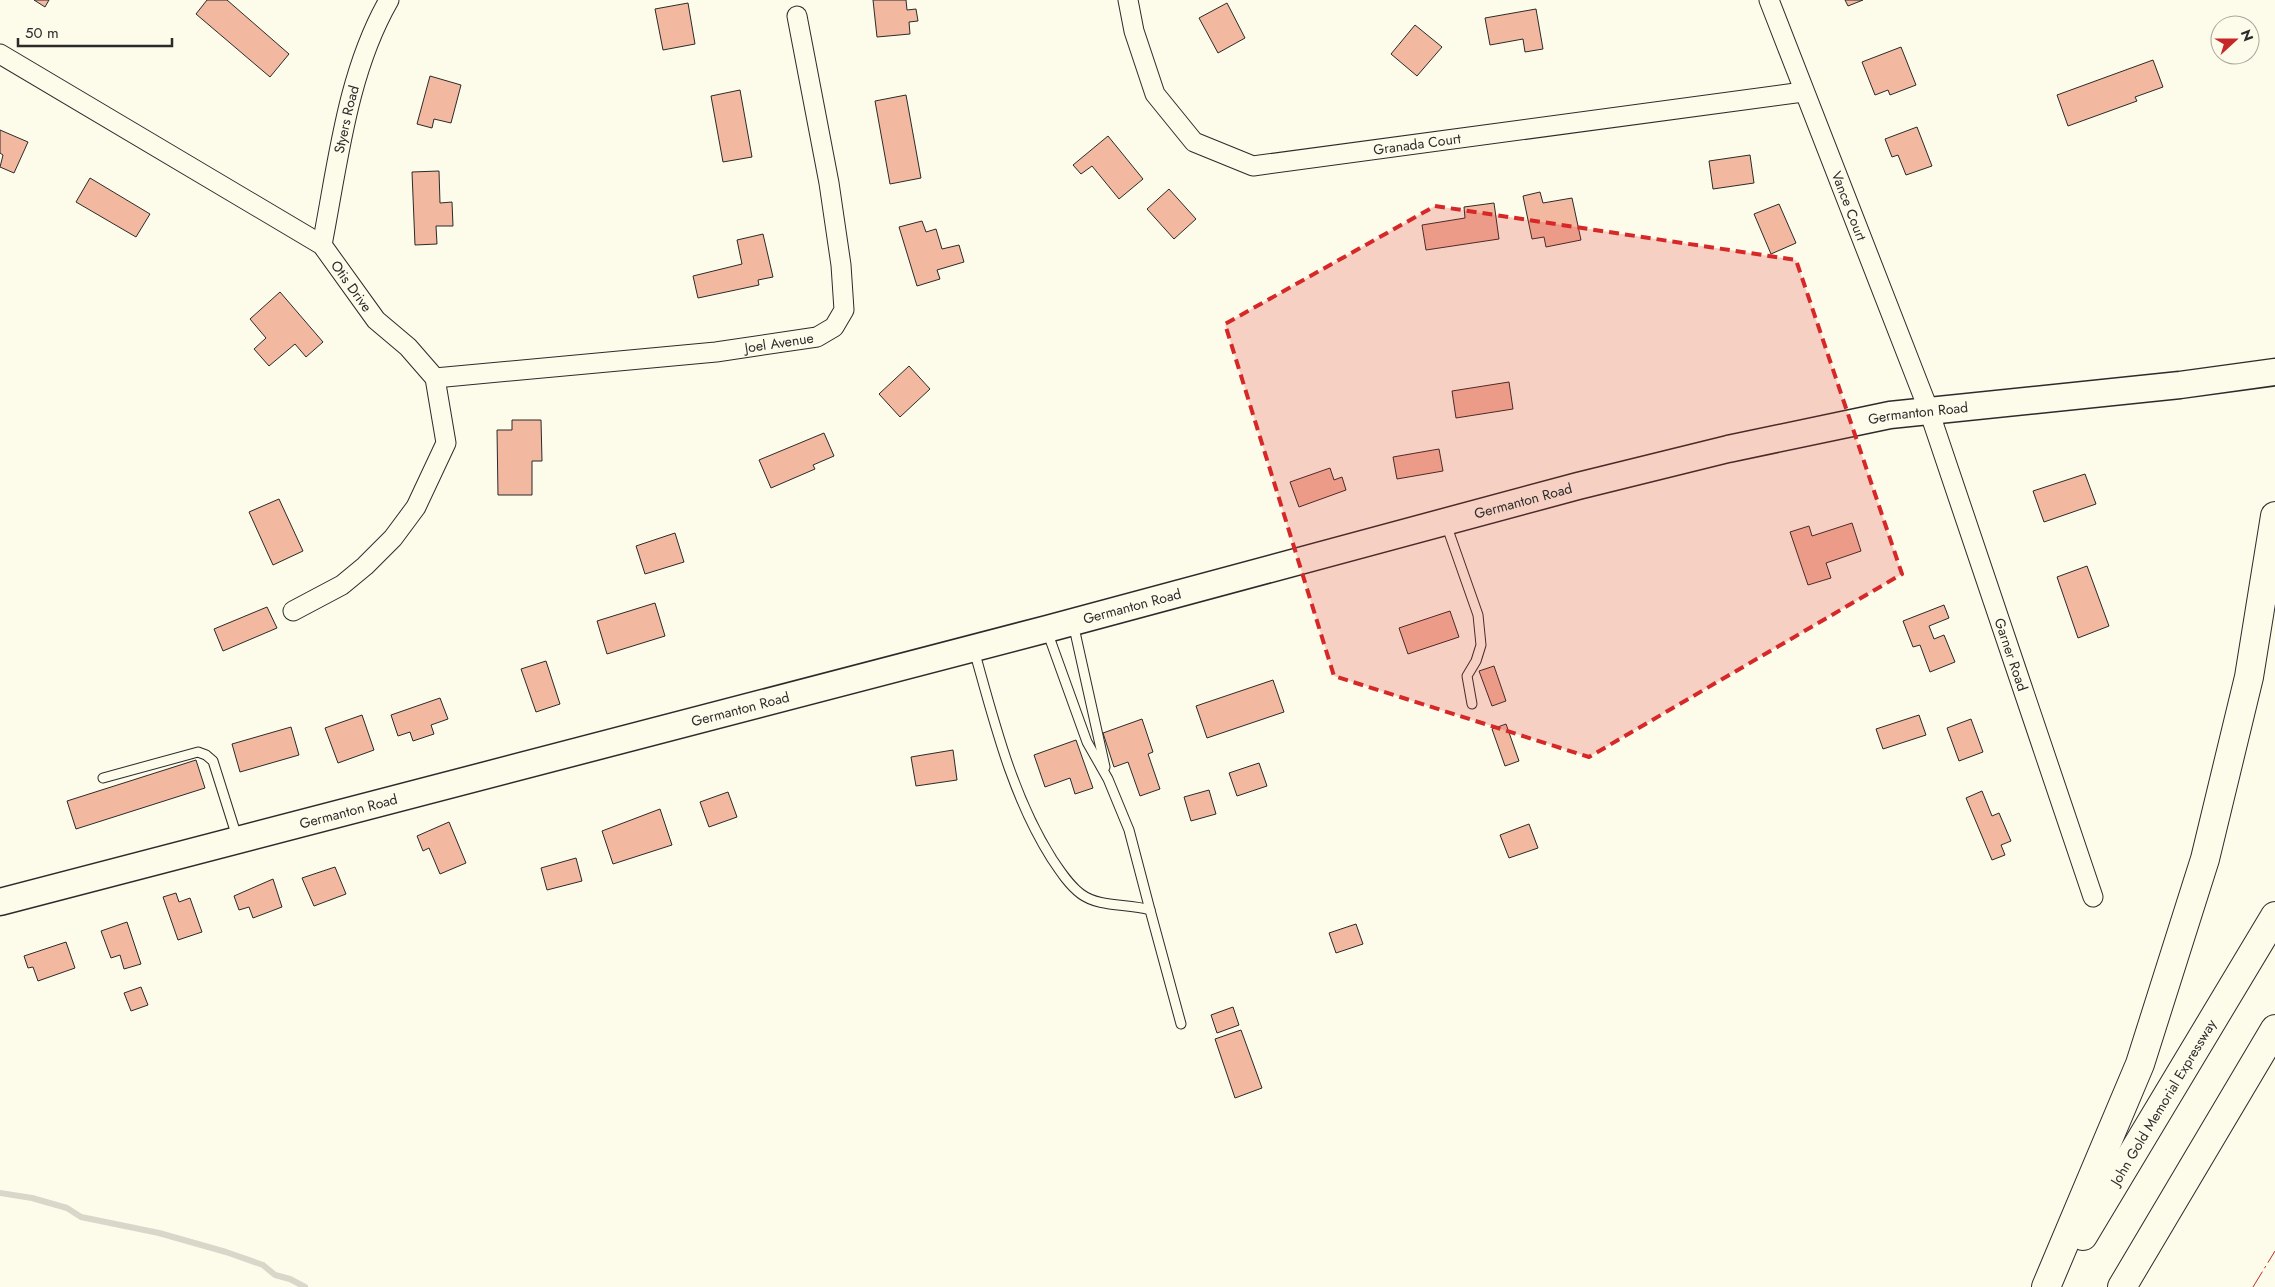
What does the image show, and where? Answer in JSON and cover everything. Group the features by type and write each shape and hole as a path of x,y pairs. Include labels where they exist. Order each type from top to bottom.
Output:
{"highway":[{"path":"2046,1287 2140,1064 2206,859 2249,678 2275,516"},
{"name":"John Gold Memorial Expressway","path":"2052,1287 2275,916"},
{"path":"2122,1287 2275,1029"}],"main road":[{"name":"Germanton Road","path":"0,902 1046,629 1445,521 1728,449 1890,415 2275,372"}],"street":[{"name":"Styers Road","path":"322,245 350,102 366,49 389,0"},
{"name":"Granada Court","path":"1128,0 1134,31 1155,94 1194,142 1253,166 1804,92"},
{"name":"Vance Court","path":"1769,0 1929,412"},
{"name":"Joel Avenue","path":"436,378 716,352 816,337 834,327 844,310 841,265 829,183 797,16"},
{"name":"Otis Drive","path":"0,54 322,245 376,320 408,347 436,378"},
{"path":"293,611 342,585 365,566 393,538 416,506 446,443 436,378"},
{"name":"Garner Road","path":"1929,412 2093,897"}],"lane":[{"path":"1445,521 1478,615 1482,646 1467,676 1472,704"},
{"path":"1072,621 1108,779"},
{"path":"1046,629 1087,742 1108,779 1129,830 1181,1024"},
{"path":"973,648 1003,748 1025,809 1062,874 1081,894 1089,898 1104,904 1137,906 1150,910"},
{"path":"103,778 198,752 206,755 213,761 238,840"}],"highlighted area":[{"path":"1435,206 1796,260 1902,574 1589,757 1334,676 1225,324"}],"building":[{"path":"34,0 49,0 45,7"},
{"path":"207,0 227,0 289,54 270,77 196,14"},
{"path":"873,0 906,0 907,10 916,9 918,21 909,22 910,34 877,37"},
{"path":"1845,0 1863,0 1848,6"},
{"path":"688,3 695,44 663,50 655,9"},
{"path":"1227,3 1245,38 1218,53 1199,18"},
{"path":"1536,9 1543,49 1525,52 1523,39 1490,45 1485,18"},
{"path":"1415,25 1442,47 1417,76 1391,54"},
{"path":"1901,47 1916,85 1890,95 1888,90 1875,95 1862,62"},
{"path":"2153,60 2163,87 2135,97 2137,101 2068,126 2057,95"},
{"path":"430,76 461,85 451,123 434,119 432,128 417,124"},
{"path":"740,90 752,157 723,162 711,96"},
{"path":"906,95 921,178 890,184 875,101"},
{"path":"1917,127 1932,166 1906,175 1898,155 1892,157 1885,139"},
{"path":"0,130 28,142 14,173 0,167 3,155 0,153"},
{"path":"1108,136 1143,179 1119,199 1092,166 1081,174 1073,165"},
{"path":"1750,155 1754,183 1713,189 1709,161"},
{"path":"439,171 440,203 452,202 453,226 436,226 437,244 415,245 412,172"},
{"path":"90,178 150,214 136,237 76,202"},
{"path":"1169,189 1196,219 1174,239 1147,209"},
{"path":"1540,192 1543,203 1572,198 1581,240 1546,247 1544,237 1532,239 1523,196"},
{"path":"1494,203 1499,239 1426,250 1422,225 1465,218 1464,207"},
{"path":"1779,204 1796,243 1771,254 1754,214"},
{"path":"922,221 926,232 936,229 942,249 959,245 964,262 937,270 940,279 917,286 899,227"},
{"path":"763,234 773,277 758,280 759,285 698,298 693,276 742,264 737,240"},
{"path":"280,292 323,342 306,357 295,344 269,366 254,349 266,338 250,319"},
{"path":"909,366 930,389 900,417 879,394"},
{"path":"1509,382 1513,409 1456,418 1452,391"},
{"path":"512,420 541,420 542,461 532,461 532,495 498,495 497,430 512,430"},
{"path":"824,433 834,456 813,465 815,469 771,488 759,460"},
{"path":"1439,449 1443,471 1397,479 1393,457"},
{"path":"1330,468 1334,480 1342,477 1346,490 1299,507 1290,482"},
{"path":"2085,474 2096,504 2044,522 2033,491"},
{"path":"279,499 303,551 273,565 249,512"},
{"path":"1852,523 1861,551 1826,563 1831,578 1808,585 1790,532 1809,526 1812,536"},
{"path":"675,533 684,562 645,574 636,546"},
{"path":"2087,566 2109,626 2078,638 2057,577"},
{"path":"655,603 665,636 607,654 597,621"},
{"path":"1944,605 1949,618 1929,626 1934,639 1944,635 1955,662 1930,672 1920,645 1913,647 1903,621"},
{"path":"267,607 277,628 223,651 214,629"},
{"path":"1450,611 1459,637 1408,654 1399,628"},
{"path":"546,661 560,704 536,712 521,669"},
{"path":"1494,666 1506,701 1492,706 1479,671"},
{"path":"1273,680 1284,712 1207,738 1196,706"},
{"path":"440,698 448,719 431,725 434,734 413,741 410,732 398,736 391,715"},
{"path":"362,715 374,750 338,763 325,728"},
{"path":"1919,715 1926,735 1883,749 1876,729"},
{"path":"1142,719 1153,752 1148,754 1160,789 1140,796 1128,762 1114,767 1103,733"},
{"path":"1971,719 1983,752 1959,761 1947,728"},
{"path":"1506,724 1519,761 1505,766 1492,729"},
{"path":"291,727 299,755 240,772 232,744"},
{"path":"1076,740 1093,788 1075,794 1070,778 1045,787 1034,755"},
{"path":"953,750 957,780 916,786 911,757"},
{"path":"196,760 205,788 76,829 67,801"},
{"path":"1259,763 1267,786 1237,796 1229,773"},
{"path":"1209,790 1216,814 1191,821 1184,797"},
{"path":"1982,791 1992,816 1999,813 2011,841 2001,845 2005,855 1992,860 1966,798"},
{"path":"728,792 737,817 709,827 700,802"},
{"path":"660,809 672,845 613,864 602,831"},
{"path":"449,822 466,863 440,874 429,848 423,851 417,836"},
{"path":"1529,824 1538,848 1509,858 1500,835"},
{"path":"576,858 582,881 547,890 541,868"},
{"path":"335,867 346,894 314,906 302,878"},
{"path":"273,879 282,907 253,918 249,907 239,910 234,896"},
{"path":"176,893 179,902 190,898 202,932 178,940 163,897"},
{"path":"127,922 141,964 124,969 120,955 111,958 101,931"},
{"path":"1356,924 1363,944 1336,953 1329,933"},
{"path":"66,942 75,968 38,981 33,967 28,968 24,956"},
{"path":"141,987 148,1005 131,1011 124,993"},
{"path":"1233,1007 1239,1025 1217,1033 1211,1015"},
{"path":"1241,1030 1262,1088 1235,1098 1215,1039"}],"waterway":[{"path":"0,1193 32,1198 67,1208 81,1217 159,1233 226,1252 263,1265 275,1275 290,1279 305,1287"}],"power":[{"path":"2253,1287 2275,1251"}]}
